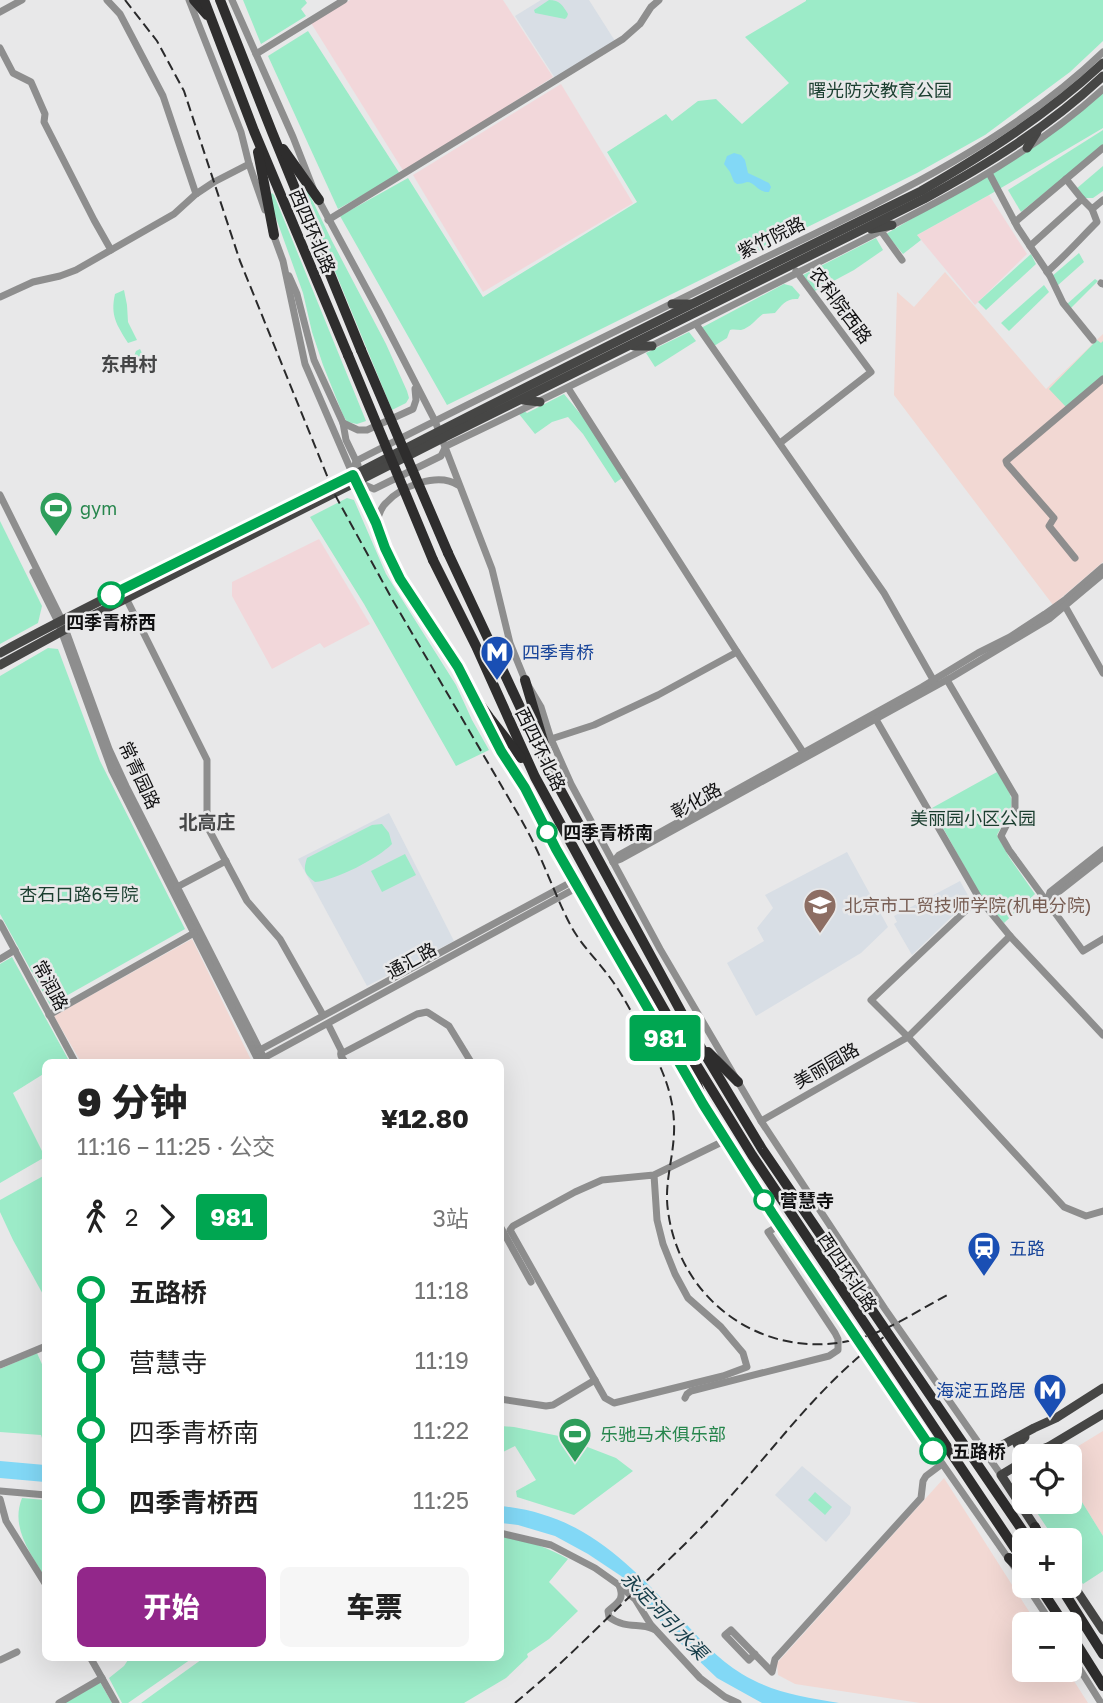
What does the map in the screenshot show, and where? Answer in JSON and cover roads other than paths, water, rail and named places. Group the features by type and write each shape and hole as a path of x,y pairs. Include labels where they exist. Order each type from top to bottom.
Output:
{"highway":[{"path":"191,0 212,21"},
{"name":"西四环北路","path":"204,0 254,131 433,560 476,646 535,777 686,1048 752,1155 1012,1544"},
{"name":"西四环北路","path":"220,0 361,350 448,553 549,769 697,1041 762,1149 1021,1528"},
{"path":"254,131 274,235"},
{"path":"272,132 318,200"},
{"path":"525,680 549,769"},
{"path":"471,692 535,777"},
{"path":"697,1041 738,1082"},
{"path":"686,1048 703,1104"},
{"path":"1009,1559 1012,1562"},
{"path":"1068,1598 1103,1654"},
{"path":"1082,1659 1103,1686"}],"main road":[{"name":"紫竹院路","path":"441,434 556,370 692,304 859,231 980,168 1036,124 1103,63"},
{"name":"紫竹院路","path":"441,434 521,400 628,346 921,191 1070,106 1103,76"},
{"path":"1010,126 1036,124 1027,148"},
{"path":"859,231 892,225"},
{"path":"672,304 692,304"},
{"path":"628,346 652,346"},
{"path":"521,400 540,402"},
{"path":"0,665 62,625 441,434"},
{"path":"0,653 126,598 357,476"},
{"path":"1017,1444 1103,1388"},
{"path":"1053,1444 1103,1414"},
{"path":"986,1454 1056,1418"},
{"path":"1001,1475 1012,1468"},
{"name":"西四环北路","path":"1001,1475 1035,1527"},
{"path":"1082,1598 1103,1630"}],"street":[{"path":"0,12 22,0"},
{"path":"107,0 120,14 163,96 196,194"},
{"name":"西四环北路","path":"191,0 241,132 249,164 297,294 314,360 343,423 346,440 356,461 357,476"},
{"name":"西四环北路","path":"232,0 318,200 441,434 492,569 510,643 525,680 541,707 567,777 660,949 761,1121 885,1309 1001,1475"},
{"path":"256,54 344,0"},
{"path":"328,220 401,171 623,39 640,24 659,0"},
{"path":"0,48 13,74 30,82 45,114 44,121 111,250"},
{"name":"紫竹院路","path":"441,434 540,402 696,324 790,260 1010,126 1077,76 1103,52"},
{"name":"紫竹院路","path":"441,434 672,304 790,260 881,231 945,198 989,173 1062,124 1103,89"},
{"path":"1014,222 1103,148"},
{"path":"0,297 33,282 76,270 174,214 214,182 249,164"},
{"path":"989,173 1014,222 1047,272 1063,303 1093,340"},
{"path":"1047,272 1070,252 1097,222 1092,209 1066,179"},
{"path":"1030,246 1082,199"},
{"path":"1092,209 1103,200"},
{"path":"881,231 902,260"},
{"name":"农科院西路","path":"780,443 871,372 790,260"},
{"name":"西四环北路","path":"283,261 305,363 357,476 400,579 458,667 482,718 525,788 576,883 703,1104 780,1225 1012,1563"},
{"path":"696,324 884,593 935,683"},
{"path":"1075,558 1049,527 1054,518 1006,461 1103,379"},
{"path":"343,423 367,430 413,409 416,400 414,381"},
{"path":"568,388 805,755"},
{"path":"330,418 346,440"},
{"path":"356,461 441,434 441,456 374,489 357,476"},
{"path":"376,523 388,500 411,486 444,479 459,485"},
{"name":"常青园路","path":"0,495 62,625 109,749 261,1059"},
{"name":"常青园路","path":"0,506 62,625 108,764 257,1051"},
{"name":"彰化路","path":"613,862 619,855 935,683 1045,614 1103,567"},
{"name":"彰化路","path":"935,683 947,680 1049,620 1103,574"},
{"path":"126,598 206,760 207,826 247,901 280,939 323,1015"},
{"path":"1065,607 1103,673"},
{"path":"551,739 594,725 737,652"},
{"path":"947,680 1015,796 1015,808 1001,836 1009,850 1083,951 1103,939"},
{"path":"874,717 979,898 1010,936 1103,1035"},
{"path":"1047,902 1049,892 1103,850"},
{"path":"1047,902 1103,857"},
{"path":"177,887 226,861"},
{"name":"通汇路","path":"257,1051 576,883"},
{"name":"通汇路","path":"266,1059 576,883"},
{"path":"979,898 871,1000 1064,1207 1086,1216 1103,1211"},
{"name":"常润路","path":"0,923 73,1059"},
{"path":"49,1015 194,933"},
{"name":"美丽园路","path":"761,1121 908,1037 1010,936"},
{"path":"0,959 15,950"},
{"path":"328,1024 343,1058 417,1014 426,1012 449,1026 469,1059"},
{"path":"654,1175 657,1220 675,1274 688,1298 720,1327 743,1353 747,1367 723,1376 614,1403 605,1398 510,1230 575,1192 602,1180 654,1175 726,1140"},
{"path":"685,1398 691,1391 829,1356 838,1350 835,1333 768,1232 780,1225"},
{"path":"504,1234 531,1282"},
{"path":"0,1365 42,1348"},
{"path":"504,1400 553,1405 595,1380"},
{"path":"755,1654 772,1672 775,1659 921,1498 926,1476 943,1464"},
{"path":"0,1491 42,1495"},
{"path":"0,1499 6,1521 42,1579"},
{"path":"504,1534 551,1545 595,1568 619,1585 635,1599 656,1631 700,1678 725,1697 738,1703"},
{"path":"619,1585 621,1598 608,1611 609,1617 622,1625 649,1626 656,1631"},
{"path":"0,1660 17,1652"},
{"path":"92,1661 116,1703"},
{"path":"1082,1665 1101,1703"},
{"path":"59,1703 102,1678"}],"water":[{"path":"734,153 745,160 748,173 769,183 769,192 762,191 750,182 734,182 724,164 727,156"},
{"path":"0,1461 42,1465 42,1482 0,1478"},
{"name":"永定河引水渠","path":"504,1507 556,1519 579,1530 600,1543 640,1576 716,1655 742,1674 777,1690 839,1703 762,1703 717,1678 675,1638 621,1576 555,1536 504,1523"}],"railway":[{"path":"125,0 157,41 184,91 240,261 334,493 392,599 527,830 572,928 620,992 659,1064 670,1093 674,1117 667,1191 668,1211 676,1244 690,1273 709,1298 733,1318 761,1333 791,1342 824,1344 857,1339 894,1325 951,1293"},
{"path":"515,1703 691,1538 823,1391 888,1334"}],"place":[{"name":"gym","path":"56,538"},
{"name":"四季青桥西","path":"111,595"},
{"name":"四季青桥","path":"497,682"},
{"name":"四季青桥南","path":"547,832"},
{"name":"北京市工贸技师学院(机电分院)","path":"820,935"},
{"name":"营慧寺","path":"764,1200"},
{"name":"五路","path":"984,1278"},
{"name":"海淀五路居","path":"1050,1420"},
{"name":"五路桥","path":"933,1451"},
{"name":"乐驰马术俱乐部","path":"575,1464"}],"district":[{"name":"东冉村","path":"129,363"},
{"name":"北高庄","path":"207,821"}],"park label":[{"name":"曙光防灾教育公园","path":"880,90"},
{"name":"美丽园小区公园","path":"973,818"},
{"name":"杏石口路6号院","path":"79,894"}]}
